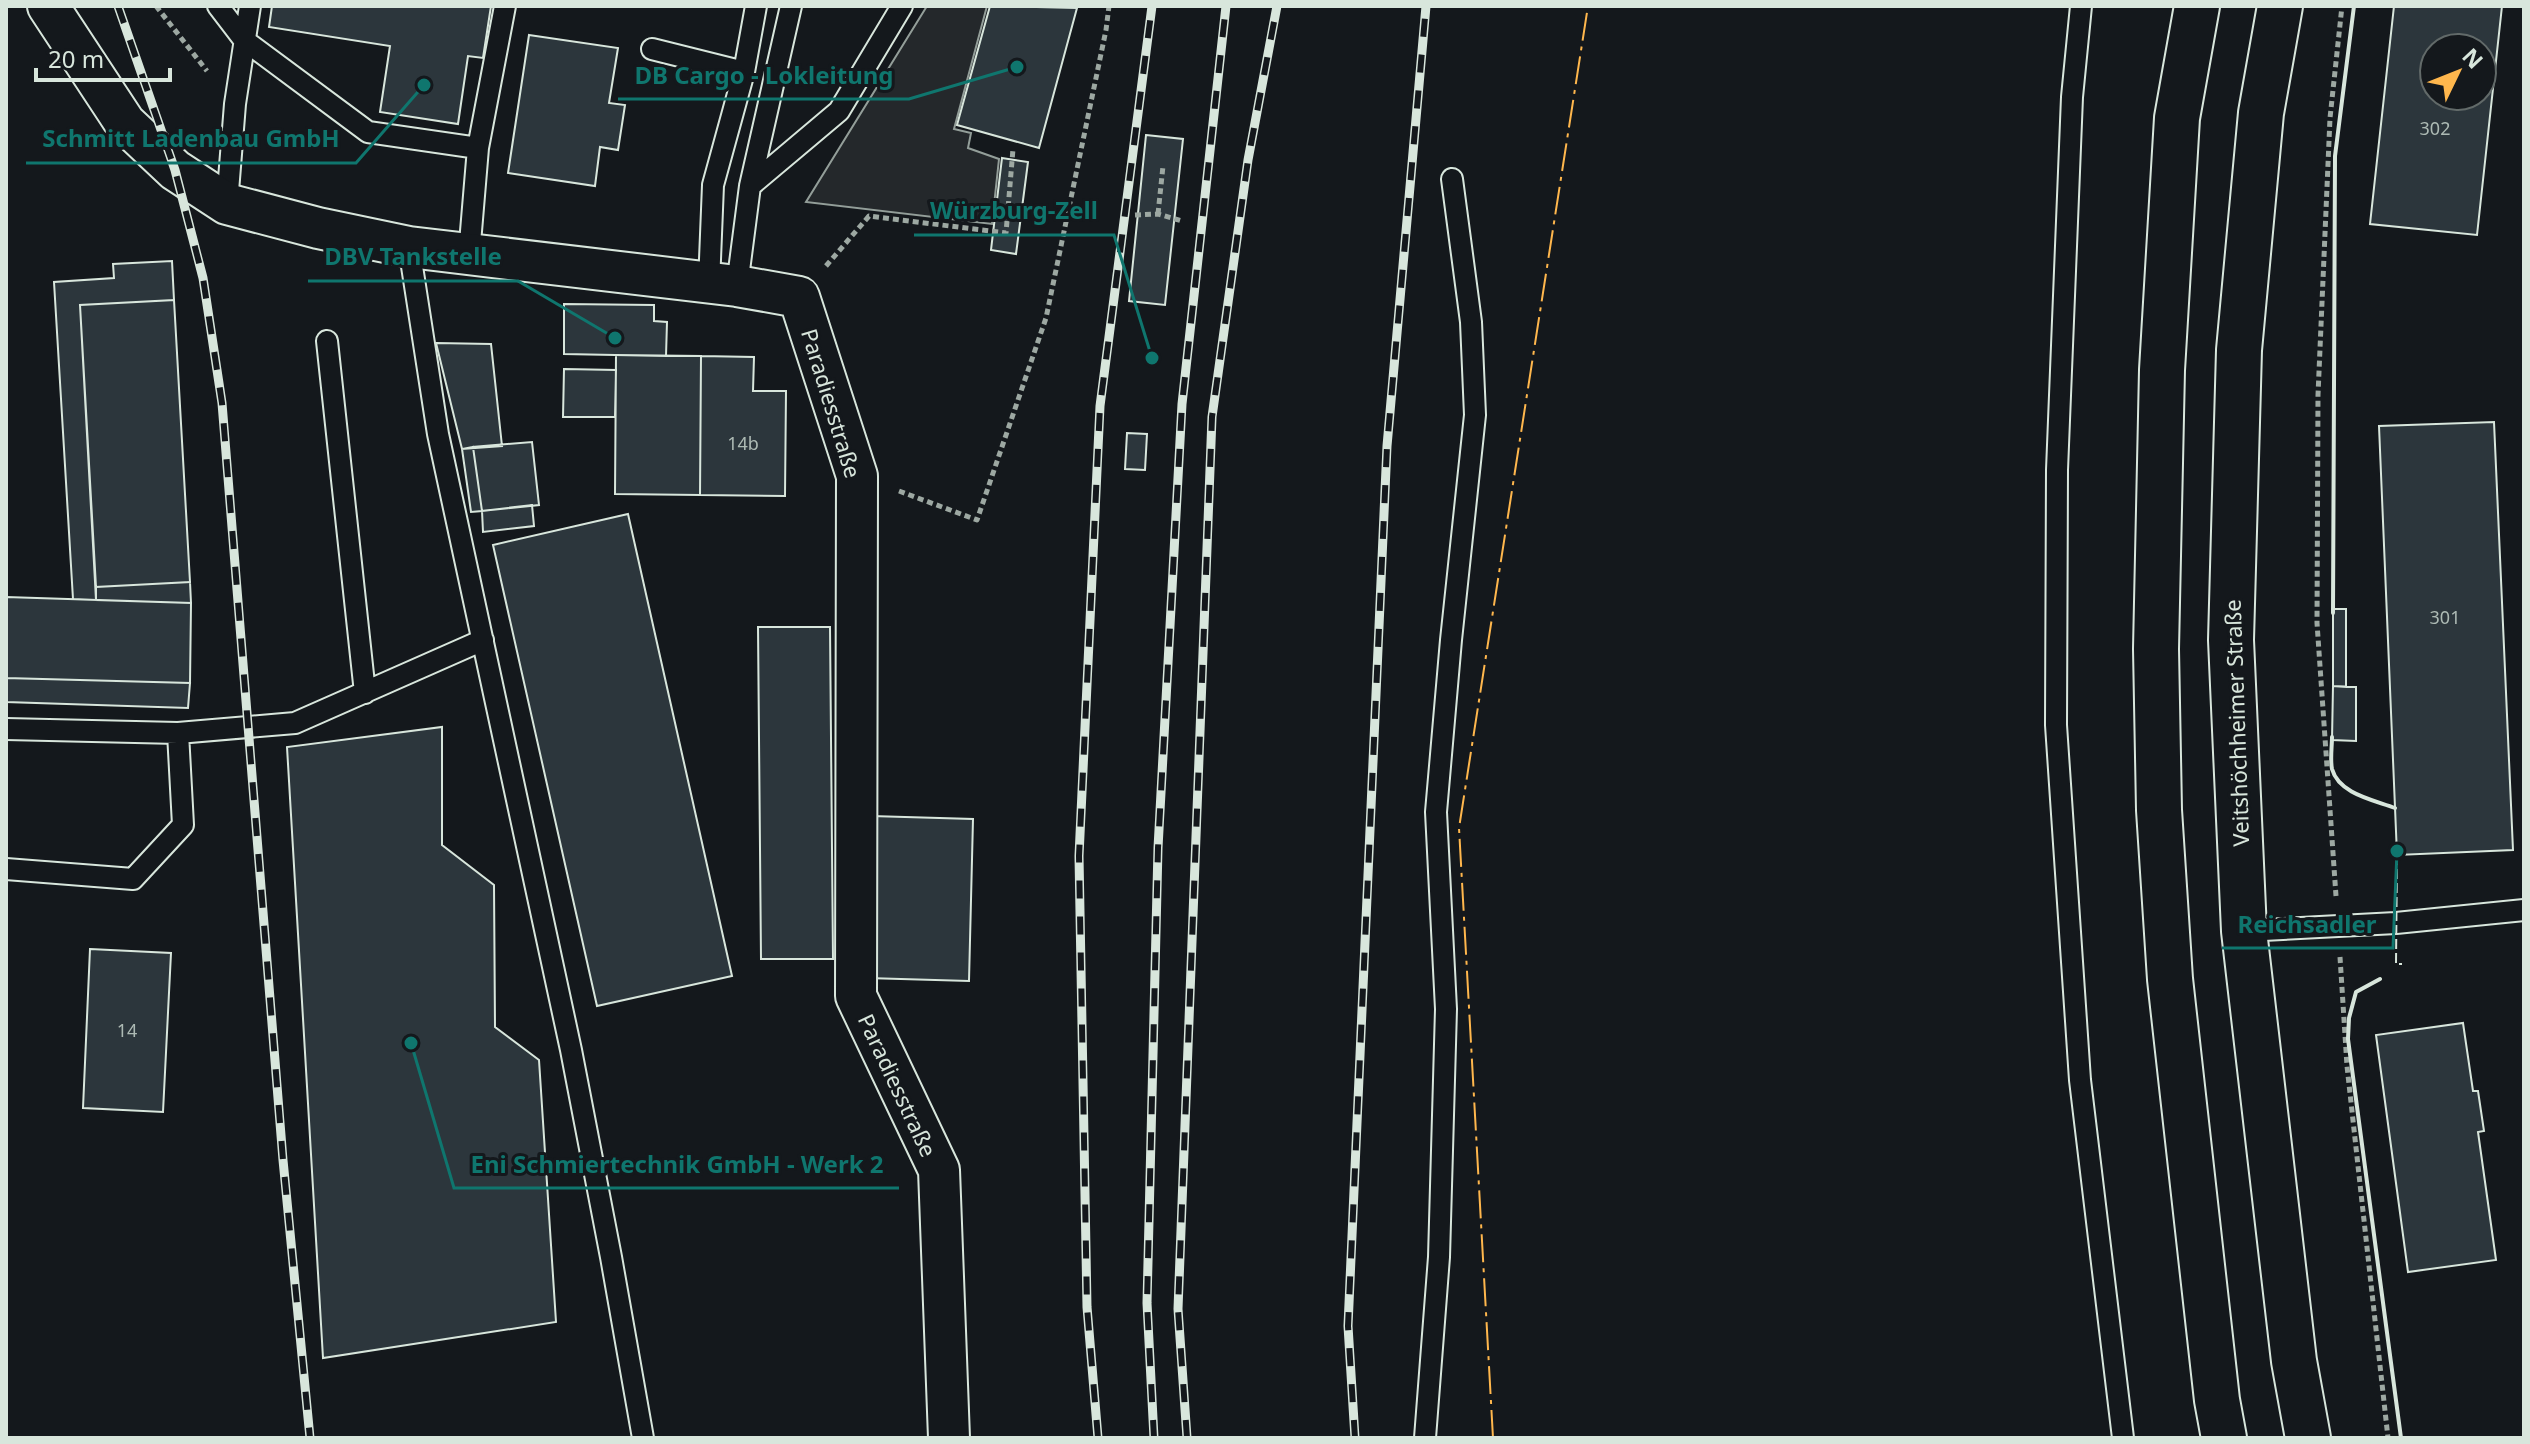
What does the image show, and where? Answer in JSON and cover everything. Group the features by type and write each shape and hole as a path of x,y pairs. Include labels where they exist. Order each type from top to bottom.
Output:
{"highway":[{"path":"2197,6 2177,118 2162,370 2156,649 2159,810 2170,979 2217,1400 2224,1438"},
{"name":"Veitshöchheimer Straße","path":"2280,6 2261,113 2239,350 2231,640 2244,931 2294,1361 2308,1438"}],"street":[{"path":"48,6 125,123 175,170 227,204 318,228 409,247 799,297"},
{"name":"Paradiesstraße","path":"799,297 857,476 856,996 939,1170 949,1438"}],"lane":[{"path":"218,6 244,40 368,132 478,148"},
{"path":"227,204 235,104 250,6"},
{"path":"469,255 478,148 505,6"},
{"path":"723,285 713,185 744,72 756,6"},
{"path":"723,285 750,186 791,6"},
{"path":"750,186 839,111 902,6"},
{"path":"2081,6 2072,97 2057,470 2056,725 2080,1080 2123,1438"},
{"path":"652,49 744,72"},
{"path":"1425,1438 1439,1257 1446,1009 1436,812 1475,415 1471,322 1452,179"},
{"path":"409,247 438,434 574,1064 643,1438"},
{"path":"327,341 365,693"},
{"path":"6,729 178,733 295,723 483,640"},
{"path":"6,869 133,879 183,825 178,733"},
{"path":"2244,931 2338,927 2524,910"}],"path":[{"path":"156,6 235,104"},
{"path":"857,476 977,520 1046,318 1109,6"},
{"path":"2342,6 2330,118 2317,410 2317,623 2347,1066 2388,1438"},
{"path":"799,297 869,216 1006,233 1013,149"},
{"path":"1158,214 1163,166"},
{"path":"1135,215 1158,214 1182,221"}],"shaded area":[{"path":"927,6 987,6 954,129 971,133 968,148 999,159 992,224 806,202"}],"building":[{"path":"272,6 491,6 483,58 468,56 458,124 380,112 390,46 269,27"},
{"path":"990,6 1077,8 1039,148 957,125"},
{"path":"2394,6 2502,6 2498,43 2498,32 2418,32 2418,112 2490,112 2477,235 2370,224"},
{"path":"529,35 618,48 609,103 625,105 618,150 600,147 595,186 508,173"},
{"path":"1146,135 1183,139 1165,305 1129,301"},
{"path":"1002,158 1028,162 1016,254 991,250"},
{"path":"172,261 174,300 80,305 96,600 73,599 54,282 114,278 113,264"},
{"path":"174,300 190,582 96,587 80,305"},
{"path":"564,304 654,305 654,321 667,322 666,356 564,354"},
{"path":"436,343 491,344 502,446 462,449"},
{"path":"616,355 701,356 700,495 615,494"},
{"path":"701,356 754,357 753,391 786,391 785,496 700,495"},
{"path":"564,369 616,370 615,417 563,417"},
{"path":"2494,422 2513,850 2397,855 2379,426"},
{"path":"1127,433 1147,434 1145,470 1125,469"},
{"path":"532,442 539,505 482,511 473,447"},
{"path":"473,447 482,511 471,512 462,449"},
{"path":"532,505 534,526 483,532 482,511"},
{"path":"628,514 732,976 597,1006 493,545"},
{"path":"190,582 191,603 96,600 96,587"},
{"path":"6,597 191,603 190,683 6,678"},
{"path":"2333,609 2346,609 2346,687 2333,686"},
{"path":"758,627 830,627 833,959 761,959"},
{"path":"6,678 190,683 188,708 6,702"},
{"path":"2333,686 2356,687 2356,741 2332,740"},
{"path":"442,727 442,845 494,885 495,1027 539,1060 556,1322 323,1358 287,747"},
{"path":"871,816 973,819 969,981 867,978"},
{"path":"90,949 171,953 163,1112 83,1108"},
{"path":"2463,1023 2473,1091 2478,1091 2484,1131 2478,1132 2496,1260 2408,1272 2376,1035"}],"railway":[{"path":"118,6 175,170 203,278 222,403 283,1160 310,1438"},
{"path":"1098,1438 1087,1307 1079,856 1100,406 1152,6"},
{"path":"1154,1438 1147,1303 1158,848 1182,404 1226,6"},
{"path":"1187,1438 1178,1309 1212,417 1248,160 1277,6"},
{"path":"1355,1438 1348,1326 1387,446 1426,6"}],"fence":[{"path":"2397,855 2396,964 2402,964"}],"wall":[{"path":"2333,613 2335,156 2354,6"},
{"path":"2332,737 2332,769 2342,785 2358,795 2395,808"},
{"path":"2380,979 2356,992 2349,1018 2348,1039 2401,1438"}],"power":[{"path":"1493,1438 1459,828 1588,6"}],"place":[{"name":"DB Cargo - Lokleitung","path":"1017,67"},
{"name":"Schmitt Ladenbau GmbH","path":"424,85"},
{"name":"DBV Tankstelle","path":"615,338"},
{"name":"Würzburg-Zell","path":"1152,358"},
{"name":"Reichsadler","path":"2397,851"},
{"name":"Eni Schmiertechnik GmbH - Werk 2","path":"411,1043"}]}
